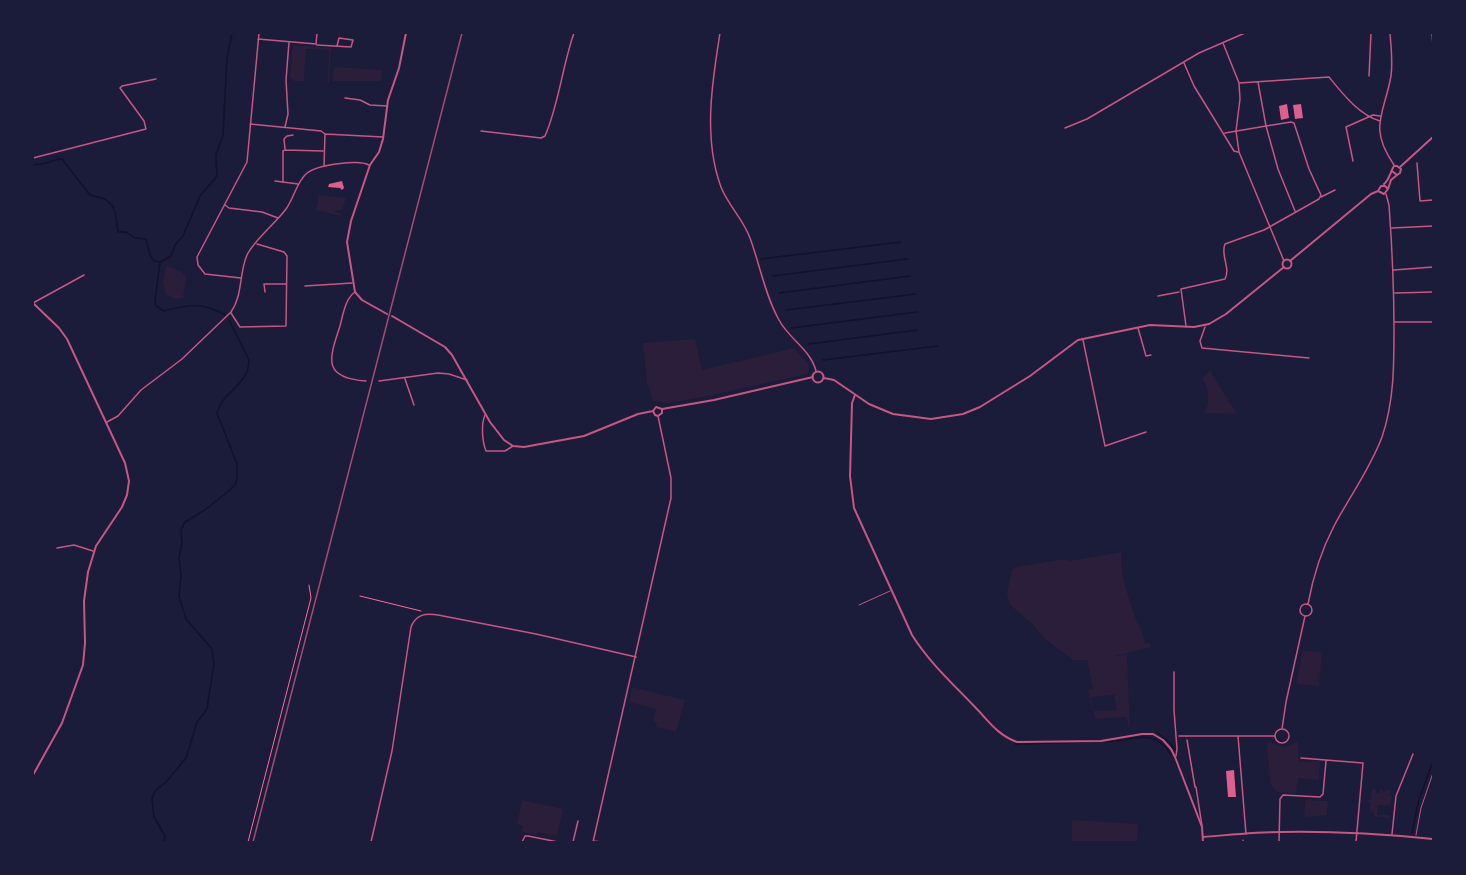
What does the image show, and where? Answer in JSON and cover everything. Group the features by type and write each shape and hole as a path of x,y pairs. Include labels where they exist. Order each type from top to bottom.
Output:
{"street":[{"path":"242,278 205,274 198,265 198,253 247,162 259,33"},
{"path":"316,44 317,33"},
{"path":"387,314 362,300 355,292 347,247 348,232 370,165 379,152 387,106 399,68 406,33"},
{"path":"481,131 541,138 545,136 552,122 566,56 574,33"},
{"path":"720,33 710,125 718,178 726,198 750,238 779,321 812,360 816,371 813,377"},
{"path":"1065,128 1087,119 1183,63 1245,33"},
{"path":"1370,76 1371,33"},
{"path":"1390,33 1391,73 1378,130 1383,150 1394,166 1400,167"},
{"path":"1432,33 1433,46"},
{"path":"257,39 289,42 316,44 337,46 351,47 353,42 351,39 339,38 337,46"},
{"path":"285,128 288,114 286,80 289,42"},
{"path":"1223,43 1239,83 1240,99 1236,131 1239,152 1284,261 1284,267"},
{"path":"1183,63 1222,134 1234,152 1239,152"},
{"path":"1239,83 1329,77 1351,102 1380,121"},
{"path":"33,158 146,129 144,121 120,88 156,80"},
{"path":"1258,82 1266,126 1278,169 1296,212"},
{"path":"345,99 360,100 370,105 387,106"},
{"path":"1353,161 1346,127 1375,115 1380,116"},
{"path":"1225,133 1293,123 1320,197"},
{"path":"250,124 321,131 325,134 383,137"},
{"path":"324,166 325,134"},
{"path":"283,182 284,139 286,136 293,135"},
{"path":"1308,604 1324,548 1363,479 1381,439 1392,391 1395,365 1394,293 1386,194 1391,180 1400,173 1400,167 1433,137"},
{"path":"285,150 324,151"},
{"path":"106,422 118,416 141,390 182,359 231,312 238,297 247,256 286,209 308,172 324,166 356,162 370,165"},
{"path":"1416,164 1420,201 1433,200"},
{"path":"1284,261 1290,261 1371,194 1378,191 1379,187 1389,179 1394,166"},
{"path":"1392,171 1397,175"},
{"path":"275,182 299,184"},
{"path":"1383,185 1388,189"},
{"path":"1158,296 1180,292 1182,288 1225,279 1227,277 1223,249 1225,244 1270,227 1335,190"},
{"path":"1378,191 1386,194"},
{"path":"224,205 229,208 270,214 278,218"},
{"path":"1390,228 1433,226"},
{"path":"231,312 240,327 284,327 287,323 286,253 256,244"},
{"path":"813,377 818,382 824,378 834,380 877,407 904,416 931,419 963,414 980,407 1044,366 1065,348 1083,339 1158,324 1205,326 1226,314 1284,267 1291,267 1290,261"},
{"path":"1393,271 1433,267"},
{"path":"33,775 62,723 83,665 84,601 93,551 122,507 129,488 125,463 67,339 33,303 84,275"},
{"path":"305,286 352,283"},
{"path":"265,292 264,284 287,284"},
{"path":"355,292 349,297 344,310 331,359 333,368 344,378 366,381"},
{"path":"1180,292 1186,326"},
{"path":"1394,293 1433,292"},
{"path":"392,316 445,347 459,364 485,414 499,434 513,446 524,447 584,436 638,414 653,411 656,407 662,410 813,377"},
{"path":"1394,322 1433,322"},
{"path":"1205,326 1200,341 1202,348 1309,358"},
{"path":"1138,327 1146,356 1151,355"},
{"path":"1083,339 1105,446 1146,432"},
{"path":"816,371 822,373 824,378"},
{"path":"379,381 438,374 449,374 467,380"},
{"path":"405,378 414,405"},
{"path":"855,394 852,403 850,476 854,508 912,635 923,653 993,728 1008,739 1017,742 1101,741 1153,734 1163,740 1175,757 1202,827"},
{"path":"658,416 662,410"},
{"path":"601,842 593,841 671,498 671,478 658,416 655,416 653,411"},
{"path":"485,414 483,431 486,451 505,451 513,446"},
{"path":"57,548 74,545 93,551"},
{"path":"1305,616 1310,615 1313,610 1308,604"},
{"path":"1282,729 1305,616 1300,609 1302,605 1308,604"},
{"path":"371,842 392,751 411,627 417,617 426,613 536,634 636,657"},
{"path":"1174,672 1177,749 1175,757"},
{"path":"1275,736 1277,731 1282,729"},
{"path":"1275,736 1281,742 1287,740 1288,733 1282,729"},
{"path":"1179,736 1275,736"},
{"path":"1238,736 1246,834"},
{"path":"1187,740 1203,842"},
{"path":"1392,835 1396,796 1413,754"},
{"path":"1301,758 1364,763 1356,842"},
{"path":"1279,842 1280,799 1283,795 1320,797 1323,794 1326,760"},
{"path":"573,842 578,821"},
{"path":"1203,837 1279,832 1356,833 1433,840"},
{"path":"522,842 525,836 558,842"}],"lane":[{"path":"860,605 892,591"},
{"path":"1415,837 1421,808 1433,773"}],"path":[{"path":"248,842 311,598 309,585"},
{"path":"360,596 426,613"}],"shaded area":[{"path":"293,45 331,48 329,83 329,50 306,49 304,81 294,81 290,77"},
{"path":"334,67 382,70 381,81 332,81"},
{"path":"319,195 346,198 342,210 335,212 342,214 341,216 316,210"},
{"path":"166,265 182,272 186,277 183,298 175,299 166,294 163,283"},
{"path":"695,339 702,370 794,348 808,364 809,369 807,374 707,396 664,404 660,401 653,401 647,383 643,343"},
{"path":"1210,371 1237,414 1205,413 1208,395 1202,378"},
{"path":"1121,552 1123,576 1135,617 1145,644 1149,642 1151,647 1115,656 1127,655 1130,732 1126,717 1095,719 1088,690 1093,689 1087,660 1073,660 1066,655 1044,638 1010,605 1007,593 1012,570 1016,567 1064,559 1069,561","holes":["1114,695 1117,710 1094,711 1091,697"]},
{"path":"1303,651 1322,652 1319,686 1296,684"},
{"path":"632,687 685,700 676,732 656,727 657,723 653,722 656,709 629,702"},
{"path":"1269,742 1283,747 1298,742 1299,762 1320,761 1319,780 1298,778 1296,793 1276,792 1270,782 1267,744"},
{"path":"1390,787 1390,794 1386,794 1392,795 1390,806 1378,805 1377,815 1390,815 1390,818 1374,816 1374,812 1370,811 1371,803 1367,802 1368,799 1371,800 1372,789 1376,789 1376,793 1383,790 1384,794 1385,790 1389,790"},
{"path":"522,800 563,809 557,836 538,832 537,835 522,832 523,826 517,824"},
{"path":"1305,800 1328,801 1327,815 1304,817"},
{"path":"1072,820 1138,824 1137,842 1070,842"}],"building":[{"path":"1287,104 1289,118 1281,120 1279,106"},
{"path":"1301,104 1303,118 1295,119 1293,105"},
{"path":"342,181 344,188 342,190 328,187 329,184"},
{"path":"1234,770 1236,797 1228,797 1226,771"}],"waterway":[{"path":"225,315 202,306 180,307 164,311 156,306 155,301 160,262 171,256 175,245 183,236 200,196 217,176 216,155 223,135 227,58 232,33"},
{"path":"33,164 62,159 90,195 105,199 112,205 118,232 126,232 135,238 146,239 150,255 154,261 160,262"},
{"path":"761,259 901,242"},
{"path":"772,276 907,259"},
{"path":"779,293 910,276"},
{"path":"786,310 916,294"},
{"path":"791,328 917,312"},
{"path":"164,842 165,836 154,817 152,799 155,791 167,781 186,758 197,722 207,709 214,664 212,649 186,619 179,596 181,575 179,557 182,543 181,530 185,522 205,510 236,483 237,464 217,413 224,399 245,376 249,360 229,320"},
{"path":"809,344 917,330"},
{"path":"823,360 938,346"},
{"path":"1158,733 1175,750"},
{"path":"1116,741 1147,737 1159,742 1171,754"},
{"path":"1024,744 1113,741"},
{"path":"1015,744 1021,744"},
{"path":"1412,833 1419,800 1433,761"}],"railway":[{"path":"253,842 462,33"}]}
